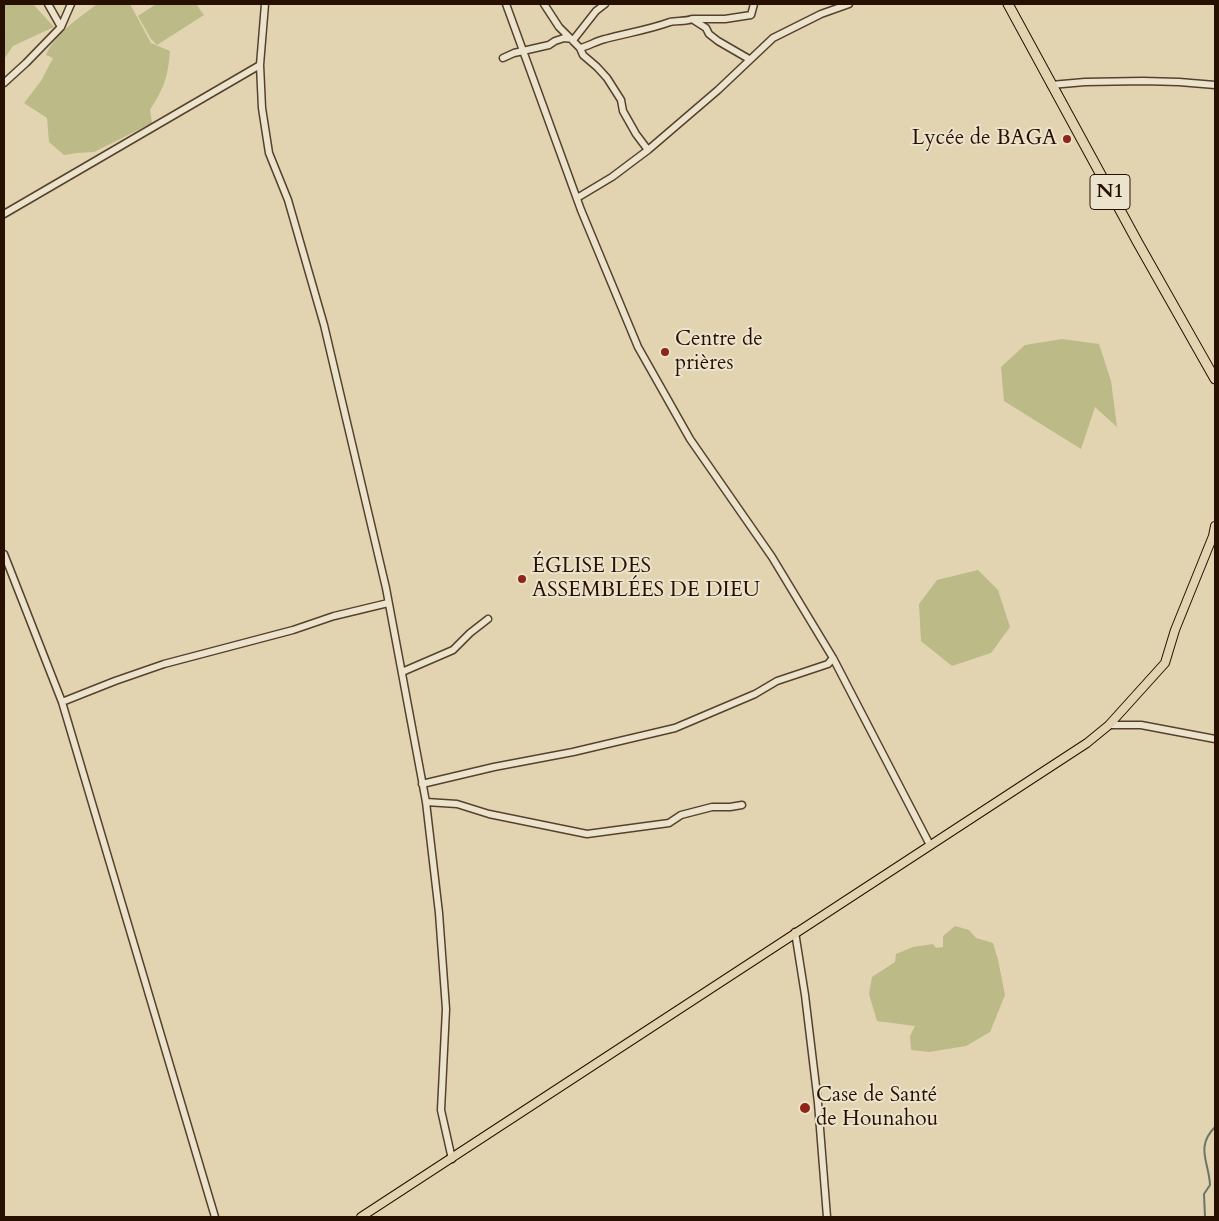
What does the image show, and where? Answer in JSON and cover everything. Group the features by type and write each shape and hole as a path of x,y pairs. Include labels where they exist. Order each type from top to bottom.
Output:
{"highway":[{"name":"N1","path":"1008,4 1215,378"}],"main road":[{"path":"361,1217 1087,743 1109,725 1165,663 1175,630 1213,536 1215,526"}],"street":[{"path":"48,4 60,27"},
{"path":"4,83 60,27 71,4"},
{"path":"265,4 260,65 262,108 269,153 288,200 324,325 386,588 426,802 439,913 446,1009 441,1110 452,1158"},
{"path":"506,4 577,198 638,347 690,438 772,557 833,658 930,844"},
{"path":"544,4 570,40 580,48 583,55 607,78 621,100 623,110 636,134 648,150"},
{"path":"502,58 514,53 548,46 564,38 574,39 596,11 605,4"},
{"path":"580,48 604,39 670,22 692,19 725,19 751,15 754,4"},
{"path":"577,198 648,150 718,90 773,38 820,14 849,4"},
{"path":"692,19 706,28 709,34 718,41 749,59"},
{"path":"4,214 260,65"},
{"path":"1052,85 1085,82 1143,81 1215,85"},
{"path":"4,554 62,702 215,1217"},
{"path":"62,702 116,680 164,664 293,630 334,616 388,603"},
{"path":"402,672 453,650 488,619"},
{"path":"422,784 675,728 755,694 777,681 828,664 833,658"},
{"path":"1109,725 1141,726 1215,739"},
{"path":"426,802 457,804 489,814 587,834 669,823 681,815 712,807 742,805"},
{"path":"795,932 805,995 818,1103 827,1217"}],"shaded area":[{"path":"4,4 33,4 54,27 13,46 4,59"},
{"path":"97,4 130,4 151,43 170,51 168,68 162,89 150,110 152,123 94,152 64,155 49,142 47,118 24,103 41,81 53,58 46,55 56,39 68,26"},
{"path":"156,4 196,4 204,15 157,45 151,39 138,16"},
{"path":"1062,339 1099,344 1111,381 1117,427 1095,407 1081,449 1004,401 1001,367 1025,345"},
{"path":"978,570 998,590 1010,627 991,653 952,666 921,641 919,604 937,580"},
{"path":"955,926 969,930 976,938 993,943 1005,995 990,1032 966,1046 929,1052 911,1050 910,1036 915,1026 877,1021 869,994 872,977 895,962 896,954 913,947 933,944 936,948 943,947 943,936"}],"waterway":[{"path":"1205,1217 1204,1194 1210,1185 1204,1148 1209,1134 1215,1127"}],"place":[{"name":"Lycée de BAGA","path":"1067,139"},
{"name":"Centre de prières","path":"665,352"},
{"name":"ÉGLISE DES ASSEMBLÉES DE DIEU","path":"522,579"},
{"name":"Case de Santé de Hounahou","path":"805,1108"}]}
